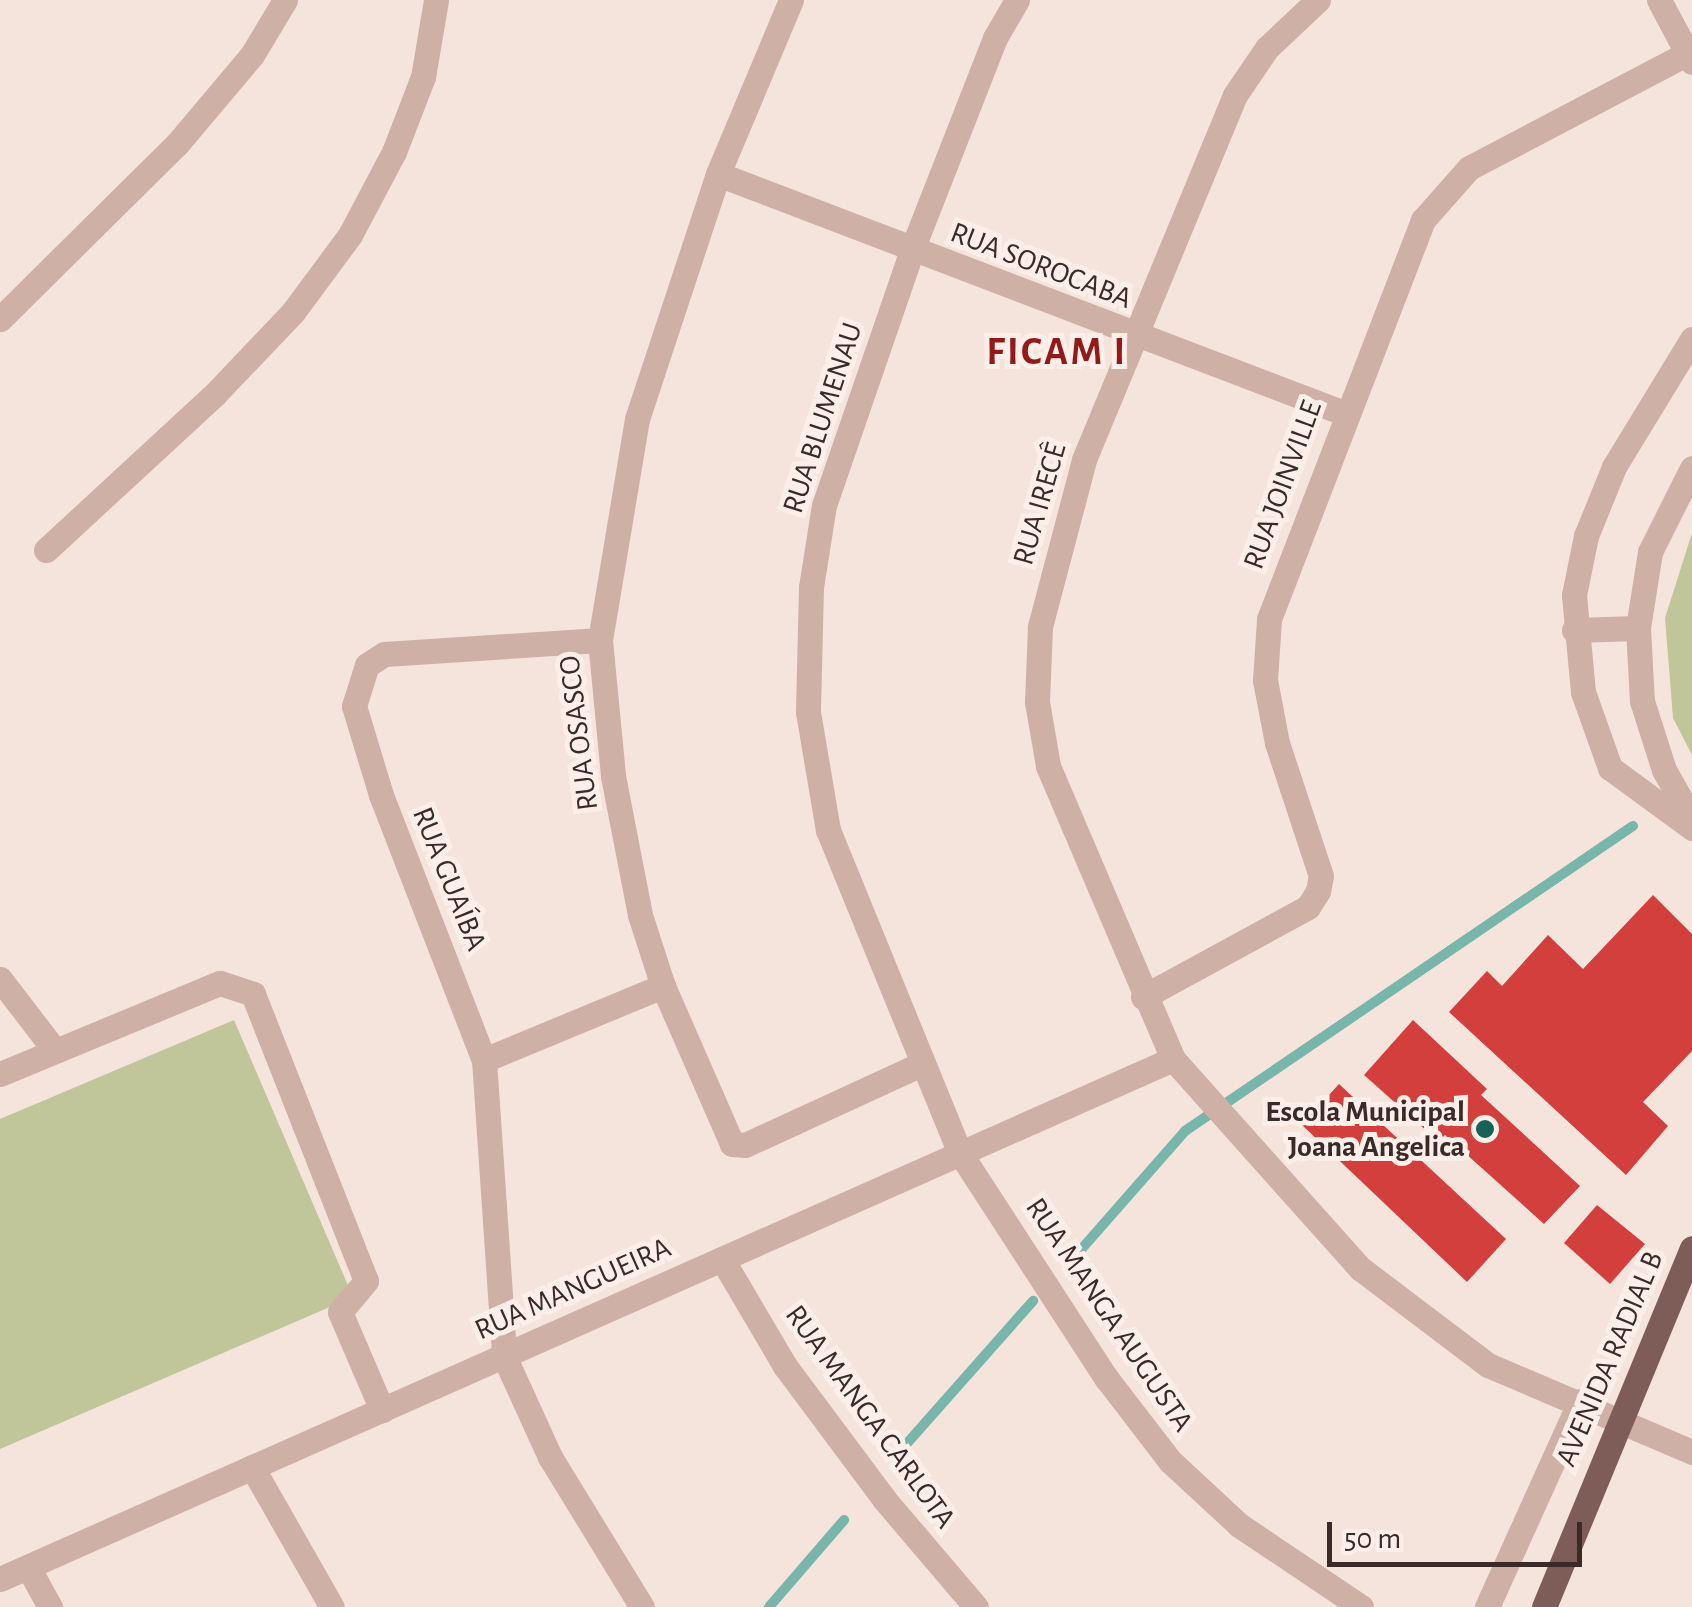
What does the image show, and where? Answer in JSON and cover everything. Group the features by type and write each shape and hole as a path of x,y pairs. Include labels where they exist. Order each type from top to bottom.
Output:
{"main road":[{"name":"AVENIDA RADIAL B","path":"1544,1607 1692,1248"}],"street":[{"path":"0,319 178,144 252,54 285,0"},
{"path":"46,550 215,394 293,312 350,236 417,92 436,0"},
{"name":"RUA OSASCO","path":"791,0 718,174 638,418 600,640 614,776 640,915 662,986 732,1144 745,1145 918,1065"},
{"name":"RUA BLUMENAU","path":"960,1153 918,1065 828,830 808,712 812,587 824,504 912,250 995,38 1017,0"},
{"name":"RUA IRECÊ","path":"1318,0 1267,48 1235,94 1130,336 1084,460 1040,627 1038,702 1048,766 1143,997 1173,1059 1361,1269 1424,1322 1488,1365 1620,1417 1692,1452"},
{"path":"1659,0 1690,56"},
{"name":"RUA JOINVILLE","path":"1143,997 1308,908 1318,891 1321,876 1277,743 1265,680 1269,619 1344,413 1424,220 1441,194 1469,168 1690,56"},
{"name":"RUA SOROCABA","path":"718,174 1130,336 1344,413"},
{"path":"1692,338 1614,467 1586,536 1574,630 1594,735 1610,768 1692,828"},
{"path":"1692,468 1650,552 1638,628 1642,701 1664,770 1692,819"},
{"path":"1574,630 1638,628"},
{"name":"RUA GUAÍBA","path":"504,1356 484,1060 381,796 354,706 357,682 367,665 384,654 600,640"},
{"path":"0,979 54,1048"},
{"path":"0,1074 54,1048 220,983 253,994 366,1280 340,1312 382,1410"},
{"path":"484,1060 662,986"},
{"name":"RUA MANGUEIRA","path":"0,1580 1173,1059"},
{"name":"RUA MANGA AUGUSTA","path":"960,1153 1107,1380 1170,1462 1238,1525 1361,1607"},
{"name":"RUA MANGA CARLOTA","path":"722,1259 796,1381 884,1500 976,1607"},
{"path":"504,1356 550,1456 642,1607"},
{"path":"1487,1607 1580,1401"},
{"path":"252,1467 332,1607"},
{"path":"28,1567 50,1607"}],"green space":[{"path":"1692,533 1692,755 1673,718 1665,618"},
{"path":"234,1020 353,1297 0,1449 0,1119"}],"building":[{"path":"1653,895 1692,934 1692,1051 1643,1102 1668,1126 1626,1175 1449,1012 1487,971 1502,986 1548,935 1583,969"},
{"path":"1413,1020 1487,1089 1481,1095 1580,1186 1544,1224 1445,1135 1438,1141 1364,1075"},
{"path":"1339,1084 1506,1239 1467,1282 1302,1125"},
{"path":"1597,1205 1645,1244 1610,1284 1564,1243"}],"waterway":[{"path":"1078,1253 1185,1131 1633,826"},
{"path":"902,1449 1033,1301"},
{"path":"769,1607 844,1520"}],"place":[{"name":"Escola Municipal Joana Angelica","path":"1485,1129"}],"district":[{"name":"FICAM I","path":"1057,352"}]}
